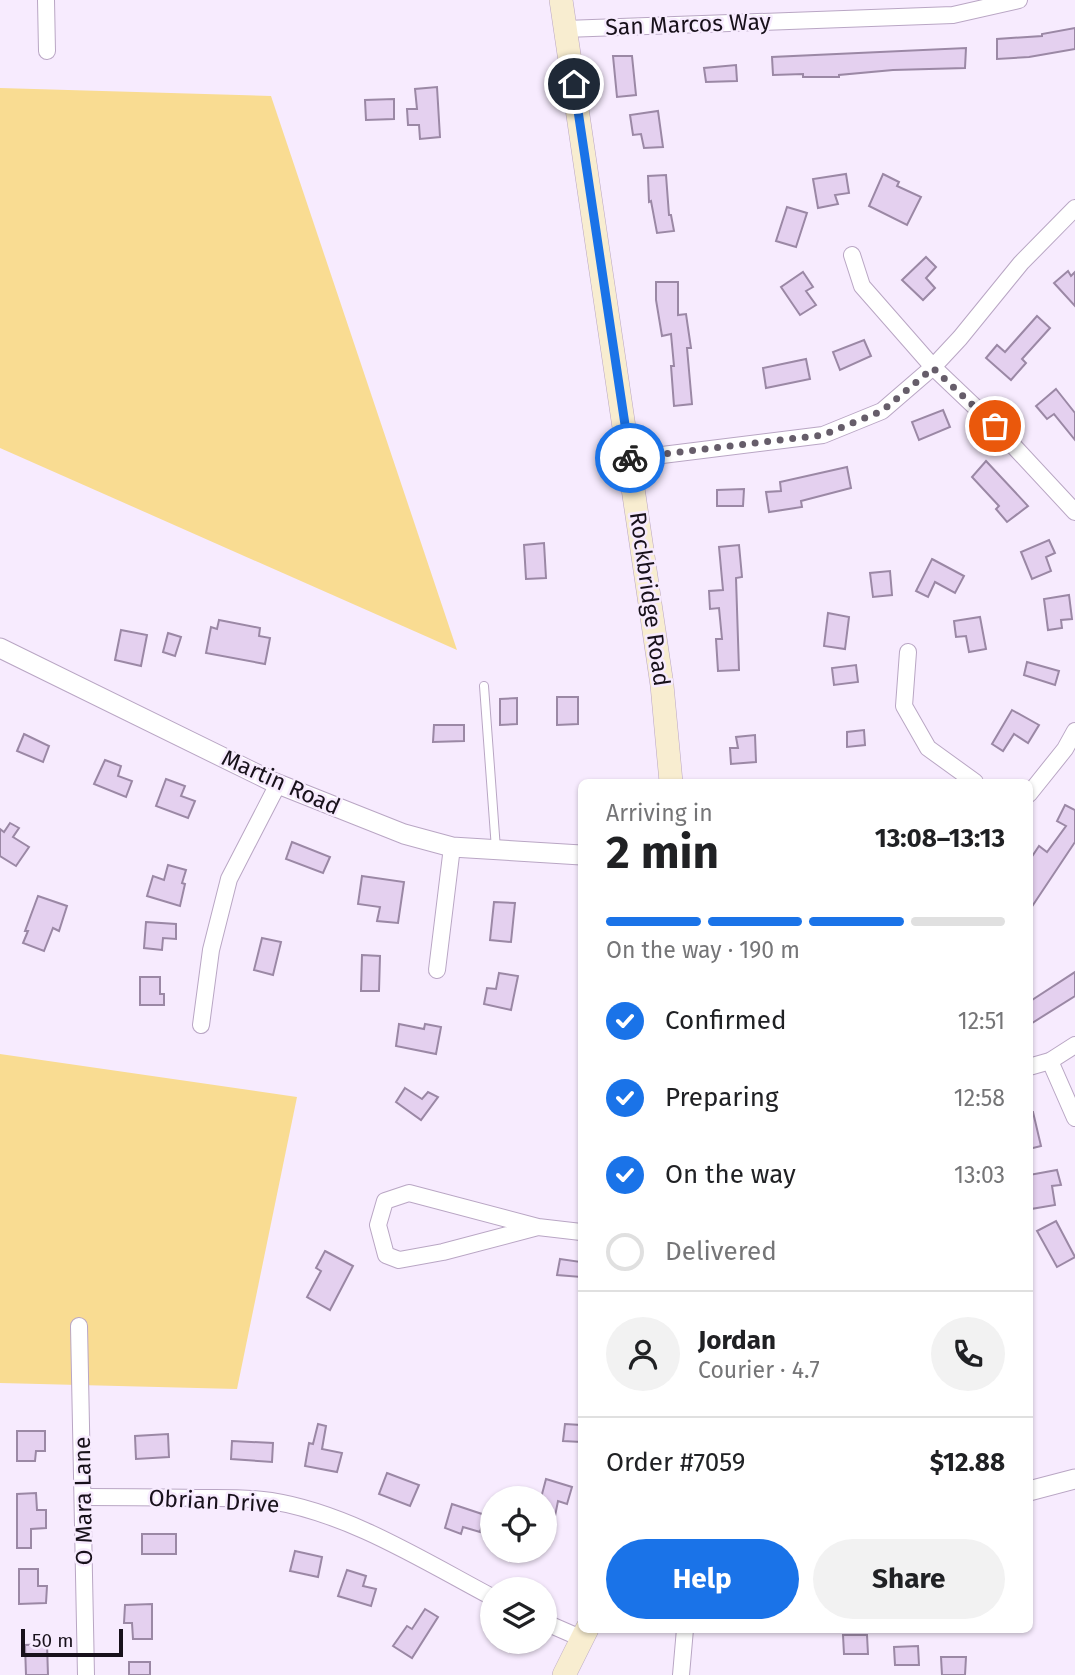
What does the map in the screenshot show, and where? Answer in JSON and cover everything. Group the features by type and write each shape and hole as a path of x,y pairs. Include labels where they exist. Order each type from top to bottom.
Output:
{"main road":[{"name":"Rockbridge Road","path":"561,0 662,685 671,779"},
{"path":"564,1675 585,1634"}],"street":[{"path":"46,0 47,51"},
{"name":"San Marcos Way","path":"565,30 879,8 953,15 1019,0"},
{"path":"630,458 823,435 882,411 933,368 1021,262 1075,208"},
{"path":"852,255 862,286 933,368 995,426 1075,512"},
{"name":"Martin Road","path":"0,648 278,784 404,834 452,847 578,856"},
{"path":"908,652 904,706 928,748 971,779"},
{"path":"1033,789 1065,749 1075,731"},
{"path":"201,1025 211,950 229,879 278,784"},
{"path":"437,970 452,847"},
{"path":"1033,1066 1050,1061 1075,1045"},
{"path":"1050,1061 1075,1118"},
{"path":"538,1227 443,1252 399,1260 386,1255 378,1224 384,1201 409,1193 538,1227 578,1232"},
{"name":"O Mara Lane","path":"79,1326 86,1675"},
{"path":"1033,1490 1075,1479"},
{"name":"Obrian Drive","path":"84,1497 241,1498 272,1501 340,1520 480,1591"},
{"path":"557,1626 578,1632"},
{"path":"681,1675 685,1633"}],"lane":[{"path":"484,687 496,849"}],"shaded area":[{"path":"0,88 271,96 457,650 0,448"},
{"path":"0,1054 297,1097 237,1389 0,1383"}],"building":[{"path":"1075,28 1075,49 997,59 997,39 1042,36"},
{"path":"966,48 965,68 893,70 839,77 773,75 772,57"},
{"path":"613,56 632,56 636,95 617,97"},
{"path":"736,65 737,81 706,82 704,68"},
{"path":"437,87 440,137 420,139 419,125 408,125 407,109 417,109 415,89"},
{"path":"394,99 394,119 366,120 365,100"},
{"path":"658,111 663,147 644,148 641,134 633,135 630,115"},
{"path":"846,174 849,193 835,195 838,204 818,208 813,179"},
{"path":"883,174 899,182 897,186 921,197 907,225 869,206"},
{"path":"666,175 669,215 674,231 657,233 651,201 649,202 648,176"},
{"path":"787,207 807,213 796,247 776,241"},
{"path":"926,257 936,267 926,278 935,288 923,300 902,280"},
{"path":"1068,271 1071,276 1075,272 1075,306 1054,283"},
{"path":"803,272 813,287 806,291 816,305 800,315 781,287"},
{"path":"656,282 678,282 678,315 686,314 691,348 687,348 692,404 674,406 671,334 662,336"},
{"path":"1037,316 1050,328 1022,359 1026,363 1011,380 986,358 997,345 1005,352"},
{"path":"864,340 871,356 840,370 833,352"},
{"path":"806,359 810,379 766,388 763,368"},
{"path":"1056,389 1075,413 1075,440 1054,414 1047,419 1036,406"},
{"path":"943,410 950,427 919,440 912,422"},
{"path":"986,461 1028,506 1007,522 996,509 999,506 972,477"},
{"path":"847,467 851,488 801,501 802,507 769,512 766,492 781,491 780,482"},
{"path":"744,489 743,506 717,506 717,490"},
{"path":"1049,540 1055,553 1046,557 1051,571 1032,579 1021,552"},
{"path":"544,543 546,578 526,579 524,545"},
{"path":"739,545 742,577 736,578 739,670 718,671 716,639 722,639 719,608 710,609 709,591 723,590 719,547"},
{"path":"932,559 964,576 955,593 935,582 928,597 916,591"},
{"path":"890,571 892,595 873,597 870,573"},
{"path":"1069,595 1072,619 1061,620 1062,628 1048,630 1044,599"},
{"path":"828,613 849,617 845,649 824,646"},
{"path":"980,617 986,649 969,652 966,636 956,637 954,621"},
{"path":"219,620 260,628 259,636 270,638 265,664 206,653 211,627 217,629"},
{"path":"121,630 147,635 141,666 115,660"},
{"path":"168,633 181,637 175,656 163,652"},
{"path":"1027,662 1059,671 1055,685 1024,675"},
{"path":"856,665 858,682 834,685 832,668"},
{"path":"557,697 578,697 578,724 557,725"},
{"path":"517,698 517,724 500,725 500,699"},
{"path":"1012,710 1039,725 1028,743 1014,734 1003,751 992,744"},
{"path":"434,725 464,725 464,741 433,742"},
{"path":"864,730 865,745 847,747 847,732"},
{"path":"24,734 49,746 43,762 17,751"},
{"path":"755,735 756,762 731,764 730,748 738,748 736,737"},
{"path":"105,760 121,766 118,776 132,781 126,797 94,784"},
{"path":"166,779 185,786 181,796 195,801 188,818 156,806"},
{"path":"1065,805 1075,810 1075,842 1033,905 1033,855 1039,846 1047,852 1066,826 1057,821"},
{"path":"10,823 19,828 13,837 29,847 16,866 0,856 0,829 4,832"},
{"path":"292,842 330,857 323,873 286,859"},
{"path":"168,865 186,870 180,906 147,896 153,876 164,880"},
{"path":"362,876 404,882 398,923 377,921 380,907 358,904"},
{"path":"38,896 67,906 59,931 53,928 44,951 23,943"},
{"path":"494,902 515,903 511,942 490,940"},
{"path":"146,922 176,924 176,939 163,938 162,950 144,948"},
{"path":"262,938 281,942 273,975 254,970"},
{"path":"362,955 380,956 379,991 361,991"},
{"path":"1075,972 1075,996 1033,1022 1033,999"},
{"path":"499,973 518,976 511,1010 484,1004 487,988 496,989"},
{"path":"140,977 160,977 160,994 164,994 164,1005 140,1005"},
{"path":"399,1024 424,1029 425,1024 441,1027 436,1054 396,1046"},
{"path":"405,1088 422,1099 428,1092 438,1097 421,1120 396,1102"},
{"path":"1033,1112 1041,1146 1033,1148"},
{"path":"1057,1170 1061,1185 1052,1186 1055,1205 1033,1209 1033,1174"},
{"path":"1056,1221 1075,1257 1057,1267 1037,1231"},
{"path":"325,1251 353,1266 330,1310 307,1297 321,1271 316,1268"},
{"path":"560,1259 578,1262 578,1277 557,1275"},
{"path":"318,1424 326,1426 322,1449 342,1453 337,1472 305,1466 309,1443 313,1444"},
{"path":"565,1424 578,1425 578,1442 563,1441"},
{"path":"17,1431 45,1431 45,1451 36,1451 35,1461 17,1461"},
{"path":"168,1434 169,1457 136,1459 135,1436"},
{"path":"232,1441 273,1443 272,1462 231,1459"},
{"path":"387,1473 419,1485 410,1506 379,1494"},
{"path":"546,1479 572,1487 567,1504 558,1501 557,1506 557,1486 544,1486"},
{"path":"36,1493 37,1510 46,1510 46,1528 31,1529 31,1548 17,1548 17,1494"},
{"path":"452,1504 480,1513 480,1532 463,1527 461,1534 445,1528"},
{"path":"142,1534 176,1534 176,1554 142,1554"},
{"path":"295,1551 322,1557 318,1577 290,1571"},
{"path":"19,1569 38,1569 38,1586 47,1586 46,1603 19,1604"},
{"path":"347,1570 366,1576 363,1586 376,1589 371,1606 338,1596"},
{"path":"152,1604 152,1639 133,1639 132,1623 124,1623 125,1605"},
{"path":"425,1609 438,1617 412,1658 393,1646 407,1626 412,1629"},
{"path":"843,1635 867,1635 868,1654 844,1654"},
{"path":"47,1644 48,1675 26,1675 25,1645"},
{"path":"918,1646 919,1665 895,1665 894,1647"},
{"path":"941,1657 966,1657 965,1675 942,1675"},
{"path":"129,1662 150,1662 150,1675 129,1675"}],"way so far":[{"path":"630,458 823,435 882,411 933,368 995,426"}],"route":[{"path":"574,84 630,458"}]}
